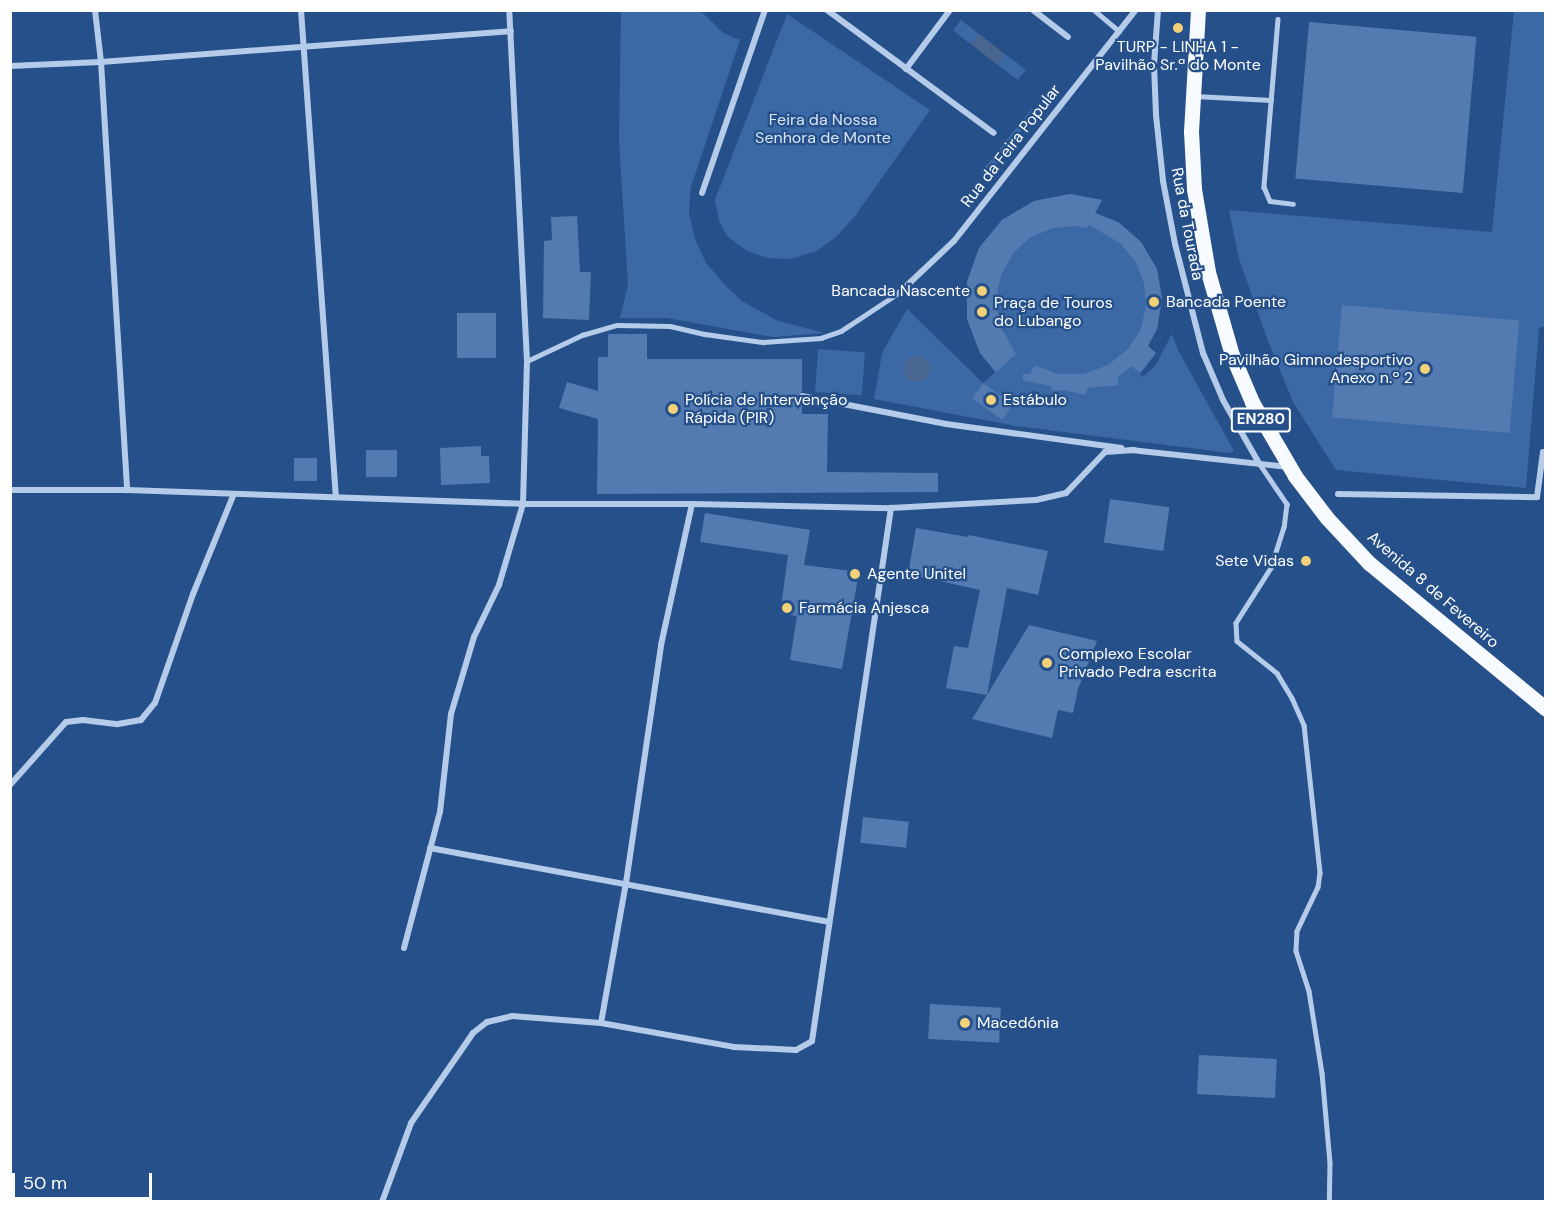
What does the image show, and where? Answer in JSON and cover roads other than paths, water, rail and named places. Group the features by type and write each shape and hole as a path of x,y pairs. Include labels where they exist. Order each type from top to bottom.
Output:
{"main road":[{"name":"Avenida 8 de Fevereiro","path":"1197,10 1192,96 1194,189 1208,272 1232,355 1267,431 1327,518 1369,563 1545,709"}],"street":[{"path":"95,10 101,62 127,490"},
{"path":"301,10 336,498"},
{"path":"404,948 440,812 451,714 474,637 500,585 523,504 527,361 510,10"},
{"path":"702,193 765,10"},
{"path":"827,10 994,133"},
{"path":"906,69 950,10"},
{"path":"1033,10 1068,37"},
{"name":"Rua da Feira Popular","path":"900,292 954,240 1136,10"},
{"name":"Rua da Tourada","path":"1158,10 1154,65 1156,115 1163,181 1175,244 1203,353 1223,400 1259,463"},
{"path":"10,66 101,62 511,32"},
{"path":"802,396 946,424 1134,450 1289,466"},
{"path":"10,490 127,490 233,496 523,504 692,504 891,508 1036,500 1056,496 1066,493 1105,452 1134,450"},
{"path":"1338,494 1537,497 1543,452 1545,452"},
{"path":"10,785 66,722 83,720 118,724 141,720 155,703 192,594 233,496"},
{"path":"601,1023 626,883 661,645 692,504"},
{"path":"382,1202 411,1123 474,1033 487,1022 512,1016 601,1023 734,1047 796,1050 812,1041 891,508"},
{"path":"430,848 828,921"}],"lane":[{"path":"1094,10 1119,31"},
{"path":"1278,19 1270,100 1265,193 1274,203 1293,204"},
{"path":"1192,96 1270,100"},
{"path":"527,361 582,335 617,326 670,326 705,334 763,342 821,338 841,331 900,292"},
{"path":"1259,463 1287,504 1286,515 1271,568 1236,623 1237,641 1277,673 1304,725 1320,873 1318,887 1297,931 1296,951 1309,991 1322,1073 1330,1163 1329,1202"}],"place":[{"name":"TURP - LINHA 1 - Pavilhão Sr.ª do Monte","path":"1178,28"},
{"name":"Bancada Nascente","path":"982,291"},
{"name":"Bancada Poente","path":"1154,302"},
{"name":"Praça de Touros do Lubango","path":"982,312"},
{"name":"Pavilhão Gimnodesportivo Anexo n.º 2","path":"1425,369"},
{"name":"Estábulo","path":"991,400"},
{"name":"Polícia de Intervenção Rápida (PIR)","path":"673,409"},
{"name":"Sete Vidas","path":"1306,561"},
{"name":"Agente Unitel","path":"855,574"},
{"name":"Farmácia Anjesca","path":"787,608"},
{"name":"Complexo Escolar Privado Pedra escrita","path":"1047,663"},
{"name":"Macedónia","path":"965,1023"}],"park label":[{"name":"Feira da Nossa Senhora de Monte","path":"823,129"}]}
